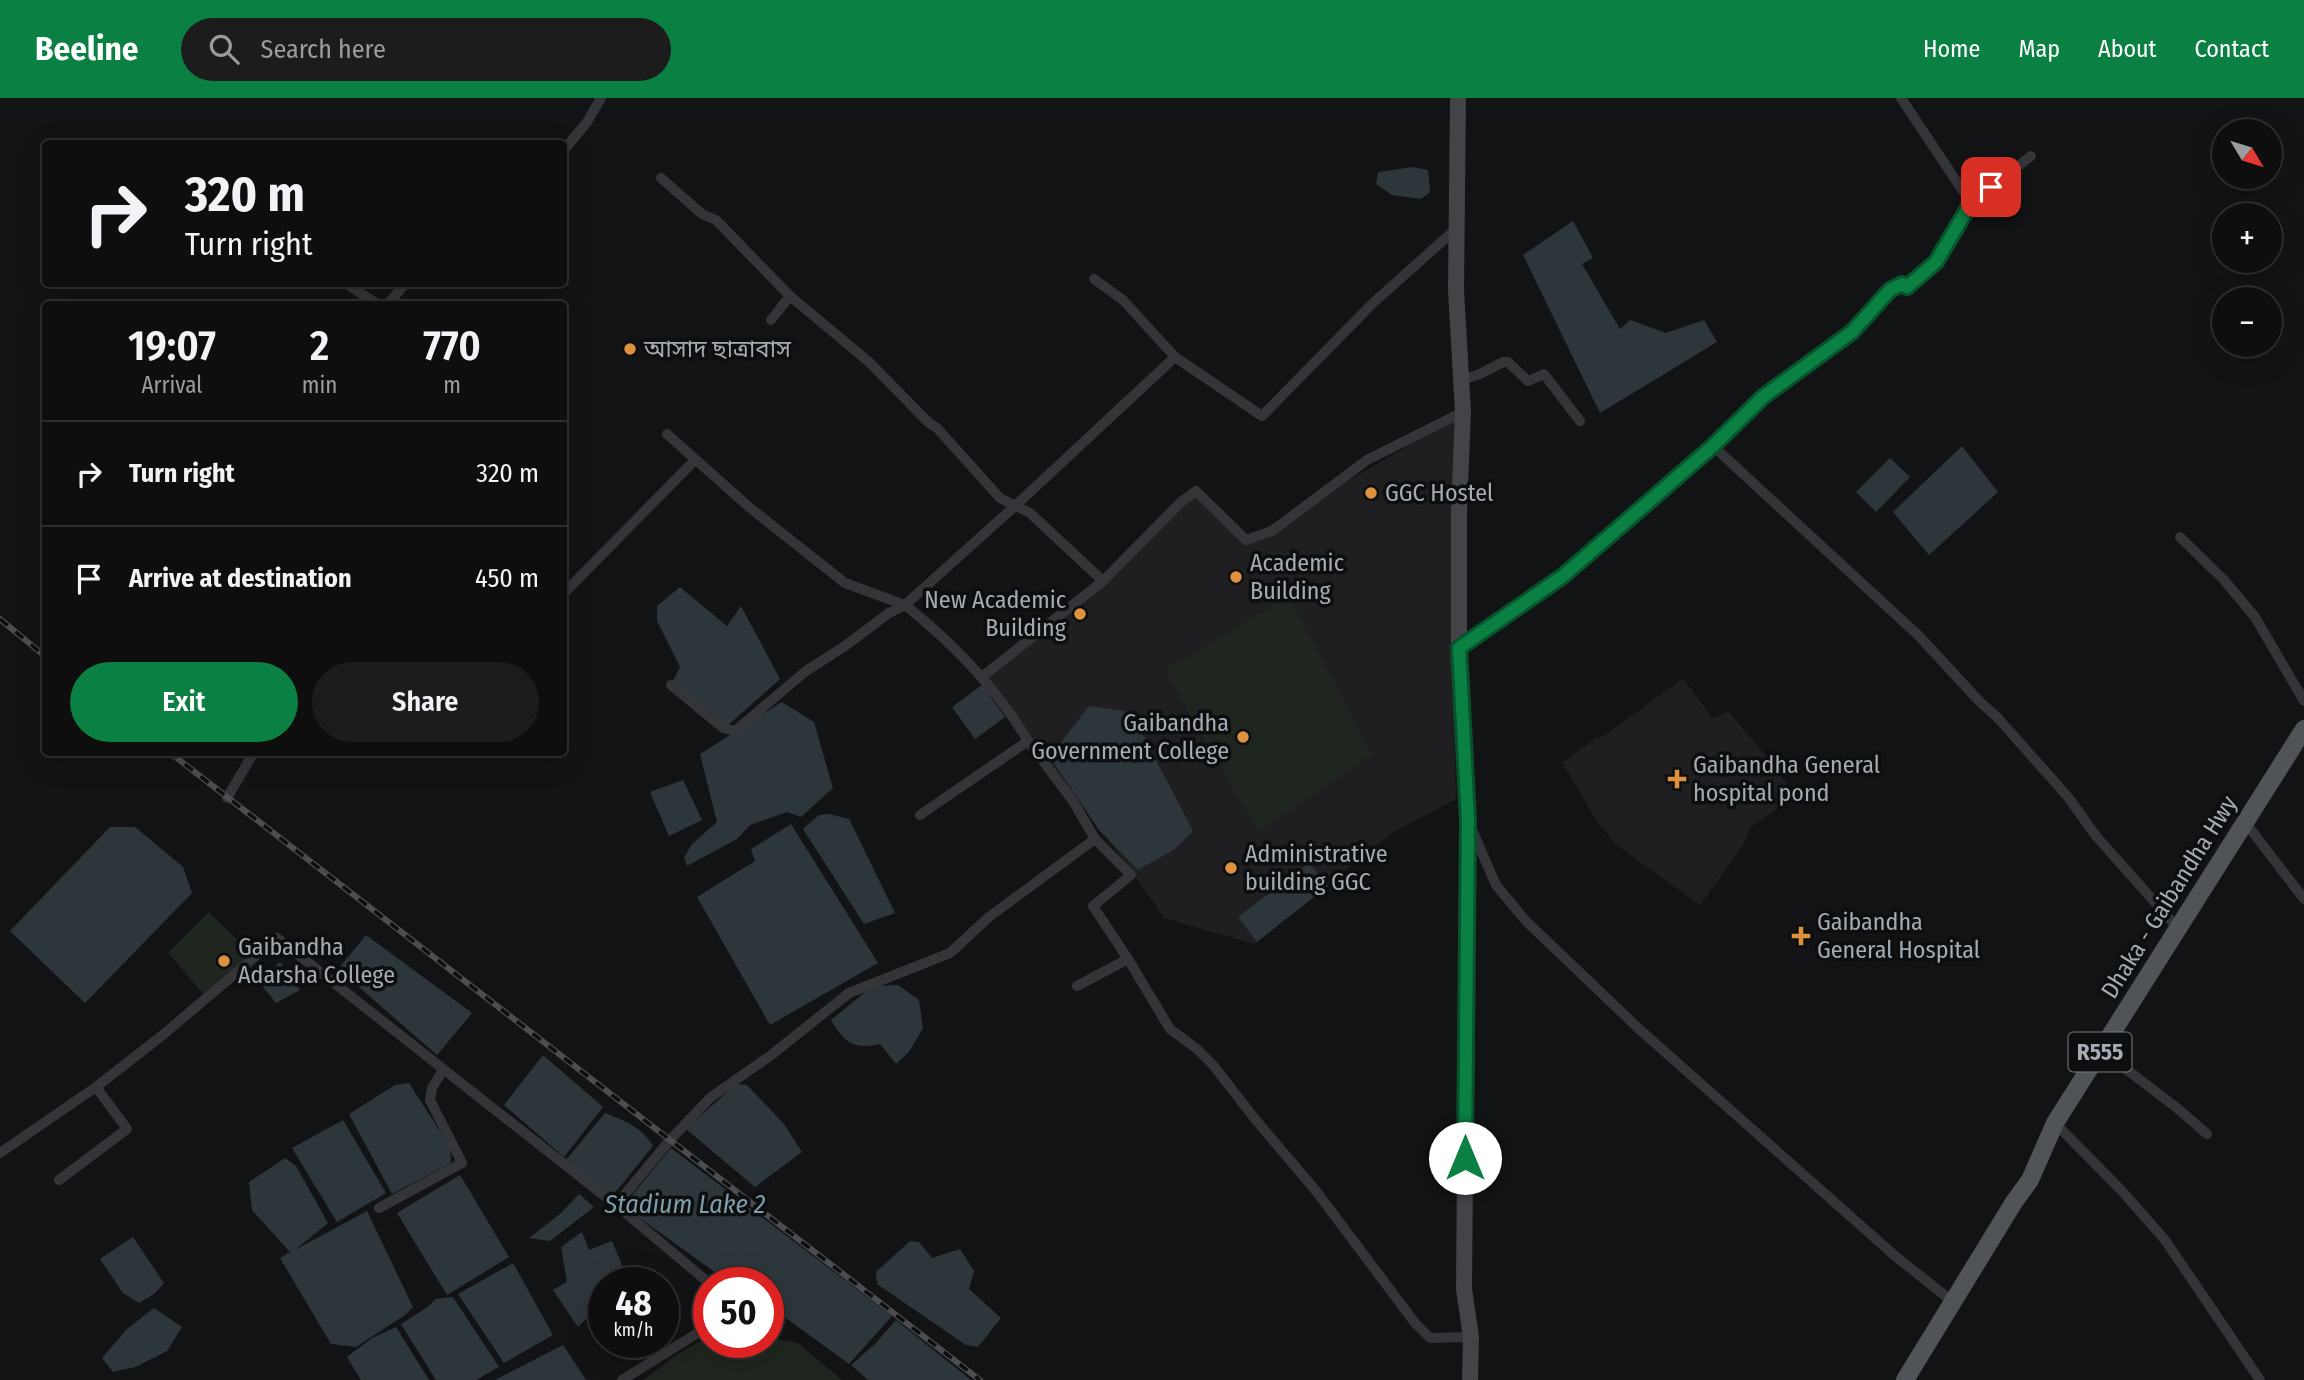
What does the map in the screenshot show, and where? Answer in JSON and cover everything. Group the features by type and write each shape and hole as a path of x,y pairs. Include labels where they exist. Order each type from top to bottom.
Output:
{"main road":[{"path":"1458,98 1456,290 1463,412 1459,511 1459,648 1468,820 1464,1289 1471,1337 1471,1380"},
{"name":"Dhaka - Gaibandha Hwy","path":"1905,1380 2030,1180 2055,1123 2304,729"}],"street":[{"path":"567,146 587,122 601,98"},
{"path":"1901,98 1971,203"},
{"path":"1459,648 1563,576 1713,446 1764,396 1852,332 1890,290 1902,284 1907,287 1922,275 1936,262 1971,203 2031,156"},
{"path":"661,178 702,214 716,220 790,296 869,362 937,428 1000,498 1030,513 1103,581"},
{"path":"1094,279 1124,300 1175,357 1262,416 1373,303 1457,228"},
{"path":"352,287 372,301"},
{"path":"391,301 402,287"},
{"path":"771,320 790,296"},
{"path":"671,685 723,728 735,731 806,671 889,613 905,605 1175,357"},
{"path":"1461,380 1503,362 1508,362 1528,381 1544,374 1580,421"},
{"path":"983,676 1103,581 1181,502 1196,491 1247,540 1272,531 1367,460 1463,412"},
{"path":"667,434 749,508 845,583 905,605 944,637 983,676 1073,801 1096,839 1131,875 1093,906 1170,1028 1213,1065 1316,1191 1415,1323 1430,1338 1471,1337"},
{"path":"1713,446 1919,636 1997,717 2068,797 2096,836 2177,927"},
{"path":"567,590 695,460"},
{"path":"2180,537 2224,580 2255,617 2304,701"},
{"path":"920,815 1028,741"},
{"path":"227,798 252,756"},
{"path":"1468,820 1496,885 1525,921 1637,1028 1895,1255 1953,1302"},
{"path":"2245,822 2304,899"},
{"path":"616,1205 670,1140 711,1097 770,1056 849,993 950,953 989,917 1096,839"},
{"path":"0,1153 96,1087 164,1034 277,938 616,1205 693,1270"},
{"path":"1077,986 1128,958"},
{"path":"2101,1050 2178,1108 2207,1134"},
{"path":"379,1208 462,1163 430,1100 432,1088 443,1070"},
{"path":"59,1180 127,1129 96,1087"},
{"path":"2055,1123 2122,1191 2165,1240 2260,1380"},
{"path":"622,1380 693,1336"}],"shaded area":[{"name":"Gaibandha Government College","path":"1455,419 1452,647 1456,799 1392,833 1254,944 1164,918 1125,862 984,676 1104,584 1195,493 1245,540"},
{"path":"1289,596 1372,755 1258,832 1165,670"},
{"name":"Gaibandha General hospital pond","path":"1683,678 1713,719 1728,711 1795,795 1750,828 1744,844 1700,905 1615,844 1596,820 1562,762 1596,738 1604,736"},
{"path":"209,912 252,954 205,996 168,953"},
{"path":"784,1340 798,1343 842,1380 643,1380 673,1358 679,1358 679,1353 693,1345 693,1358 784,1358"}],"water":[{"path":"1413,167 1428,170 1430,192 1421,199 1392,195 1376,184 1378,172"},
{"path":"1573,221 1593,258 1582,264 1620,329 1630,320 1666,333 1704,320 1717,342 1600,413 1523,255"},
{"path":"1962,446 1998,492 1929,555 1893,512"},
{"path":"1890,458 1910,477 1876,512 1856,492"},
{"path":"680,587 727,626 741,606 780,679 725,728 672,683 680,667 657,621 657,606"},
{"path":"982,685 1005,717 975,739 952,707"},
{"path":"782,702 814,722 833,788 801,817 787,812 750,825 737,839 687,866 684,858 692,844 717,822 700,754"},
{"path":"1089,706 1131,712 1193,831 1175,849 1138,870 1099,830 1050,757"},
{"path":"683,780 702,820 669,836 650,792"},
{"path":"829,814 849,819 895,913 864,924 803,829 819,815"},
{"path":"791,824 878,963 770,1025 697,897 755,861 751,849"},
{"path":"110,827 135,827 183,867 192,893 85,1003 10,931"},
{"path":"1309,863 1328,886 1257,942 1238,917"},
{"path":"366,935 472,1013 437,1055 344,974 340,967"},
{"path":"280,962 300,990 276,1003 259,982"},
{"path":"898,985 919,1000 923,1028 909,1052 896,1064 880,1044 862,1046 845,1039 831,1020 873,986"},
{"path":"543,1055 603,1107 564,1157 504,1105"},
{"path":"409,1083 450,1147 451,1163 392,1194 349,1114 395,1085"},
{"path":"736,1084 747,1085 784,1124 802,1152 755,1187 686,1129"},
{"path":"605,1113 638,1129 653,1146 609,1200 565,1161"},
{"path":"343,1120 386,1193 337,1222 292,1148"},
{"name":"Stadium Lake 2","path":"671,1148 892,1316 849,1364 784,1317 784,1267 708,1267 623,1206"},
{"path":"285,1158 296,1166 328,1223 295,1250 367,1211 413,1307 356,1347 331,1344 280,1258 290,1252 252,1210 249,1182"},
{"path":"460,1175 509,1257 447,1295 397,1213"},
{"path":"579,1194 594,1207 550,1241 529,1238 561,1213"},
{"path":"582,1232 589,1250 612,1241 623,1267 588,1267 588,1317 578,1327 553,1290 567,1282 561,1247"},
{"path":"133,1237 164,1283 154,1294 139,1303 123,1293 100,1259"},
{"path":"910,1241 919,1242 932,1258 960,1249 974,1271 969,1289 1001,1318 978,1347 966,1345 877,1284 876,1272"},
{"path":"513,1263 553,1335 504,1363 458,1294"},
{"path":"453,1297 499,1367 476,1380 436,1380 401,1324 435,1299"},
{"path":"154,1308 182,1327 167,1351 135,1367 113,1372 102,1358 127,1329"},
{"path":"896,1320 971,1380 868,1380 851,1365 875,1344"},
{"path":"396,1327 429,1380 361,1380 347,1357 372,1338"},
{"path":"563,1345 586,1380 495,1380"}],"railway":[{"path":"0,619 42,654"},
{"path":"174,756 980,1380"}],"place":[{"name":"আসাদ ছাত্রাবাস","path":"630,349"},
{"name":"GGC Hostel","path":"1371,493"},
{"name":"Academic Building","path":"1236,577"},
{"name":"New Academic Building","path":"1080,614"},
{"name":"Gaibandha Government College","path":"1243,737"},
{"name":"Gaibandha General hospital pond","path":"1677,779"},
{"name":"Administrative building GGC","path":"1231,868"},
{"name":"Gaibandha General Hospital","path":"1801,936"},
{"name":"Gaibandha Adarsha College","path":"224,961"}],"route":[{"path":"1465,1158 1468,820 1459,648 1563,576 1713,446 1764,396 1852,332 1890,290 1902,284 1907,287 1922,275 1936,262 1971,203 1991,187"}]}
